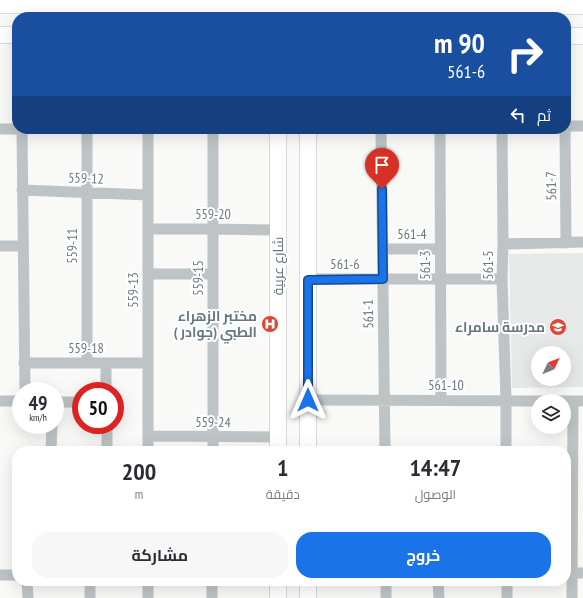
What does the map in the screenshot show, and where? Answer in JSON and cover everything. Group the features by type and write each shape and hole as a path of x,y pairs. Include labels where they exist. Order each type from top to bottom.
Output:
{"main road":[{"path":"0,5 25,2 255,3 284,8 348,3 542,3 583,6"},
{"path":"0,35 12,35"},
{"path":"571,36 583,36"},
{"name":"شارع عربية","path":"278,134 278,444"},
{"path":"308,134 308,446"},
{"path":"278,586 278,598"},
{"path":"308,586 308,598"}],"street":[{"path":"571,126 583,126"},
{"path":"0,128 12,128"},
{"path":"22,134 25,382"},
{"name":"559-11","path":"87,362 88,134"},
{"name":"559-13","path":"148,134 148,446"},
{"name":"559-15","path":"212,134 213,446"},
{"name":"561-1","path":"381,134 385,446"},
{"name":"561-3","path":"440,134 441,400"},
{"name":"561-5","path":"502,134 502,279 506,446"},
{"name":"561-7","path":"565,134 566,243"},
{"name":"559-12","path":"22,190 148,195"},
{"name":"559-20","path":"148,229 278,230"},
{"path":"503,244 583,242"},
{"path":"0,246 23,246"},
{"name":"561-4","path":"383,248 440,249"},
{"path":"148,274 212,274"},
{"name":"561-6","path":"308,280 502,279"},
{"name":"559-18","path":"24,363 148,363"},
{"path":"106,363 106,382"},
{"name":"561-10","path":"308,400 578,401"},
{"path":"0,401 12,402"},
{"path":"572,598 574,573 578,401"},
{"path":"51,446 52,434"},
{"path":"107,434 107,446"},
{"name":"559-24","path":"148,436 213,437 278,444"},
{"path":"0,575 12,576"},
{"path":"27,586 28,598"},
{"path":"90,586 90,598"},
{"path":"148,586 148,598"},
{"path":"212,586 212,598"},
{"path":"386,586 386,598"},
{"path":"438,586 439,598"},
{"path":"507,586 507,598"}],"shaded area":[{"path":"583,253 583,387 512,388 509,254"}],"place":[{"name":"مختبر الزهراء الطبي (جوادر )","path":"270,324"},
{"name":"مدرسة سامراء","path":"558,327"}],"route":[{"path":"308,400 308,280 383,279 382,189"}]}
